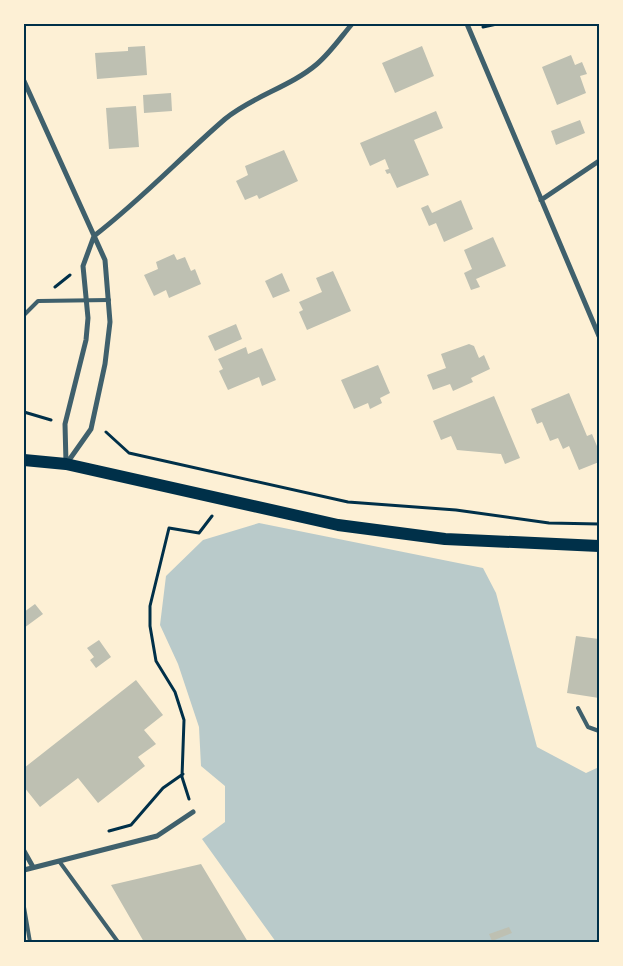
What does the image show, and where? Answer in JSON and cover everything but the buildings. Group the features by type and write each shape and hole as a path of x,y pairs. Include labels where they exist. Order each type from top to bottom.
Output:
{"main road":[{"path":"24,460 66,464 338,525 445,539 599,546"}],"street":[{"path":"66,464 65,424 86,340 88,318 83,266 94,236 118,218 226,118 249,102 317,64 352,24"},
{"path":"467,24 599,336"},
{"path":"24,81 106,260 110,322 106,364 91,429 66,464"},
{"path":"541,200 599,161"},
{"path":"24,870 157,836 193,812"},
{"path":"24,851 33,867"}],"lane":[{"path":"24,315 38,301 109,300"},
{"path":"578,708 588,728 599,731"},
{"path":"59,861 118,942"},
{"path":"24,907 30,942"}],"path":[{"path":"24,412 65,424"},
{"path":"91,429 108,432 116,444 129,454 348,502 456,510 549,523 599,524"},
{"path":"193,812 183,774 184,720 175,692 156,661 150,626 150,606 169,528 199,533 224,499"},
{"path":"102,833 131,825 163,788 183,774"}],"shaded area":[{"path":"259,523 483,568 496,593 537,747 586,773 599,767 599,942 276,942 202,839 225,822 225,786 201,766 199,727 178,664 160,625 166,576 203,540"}]}
